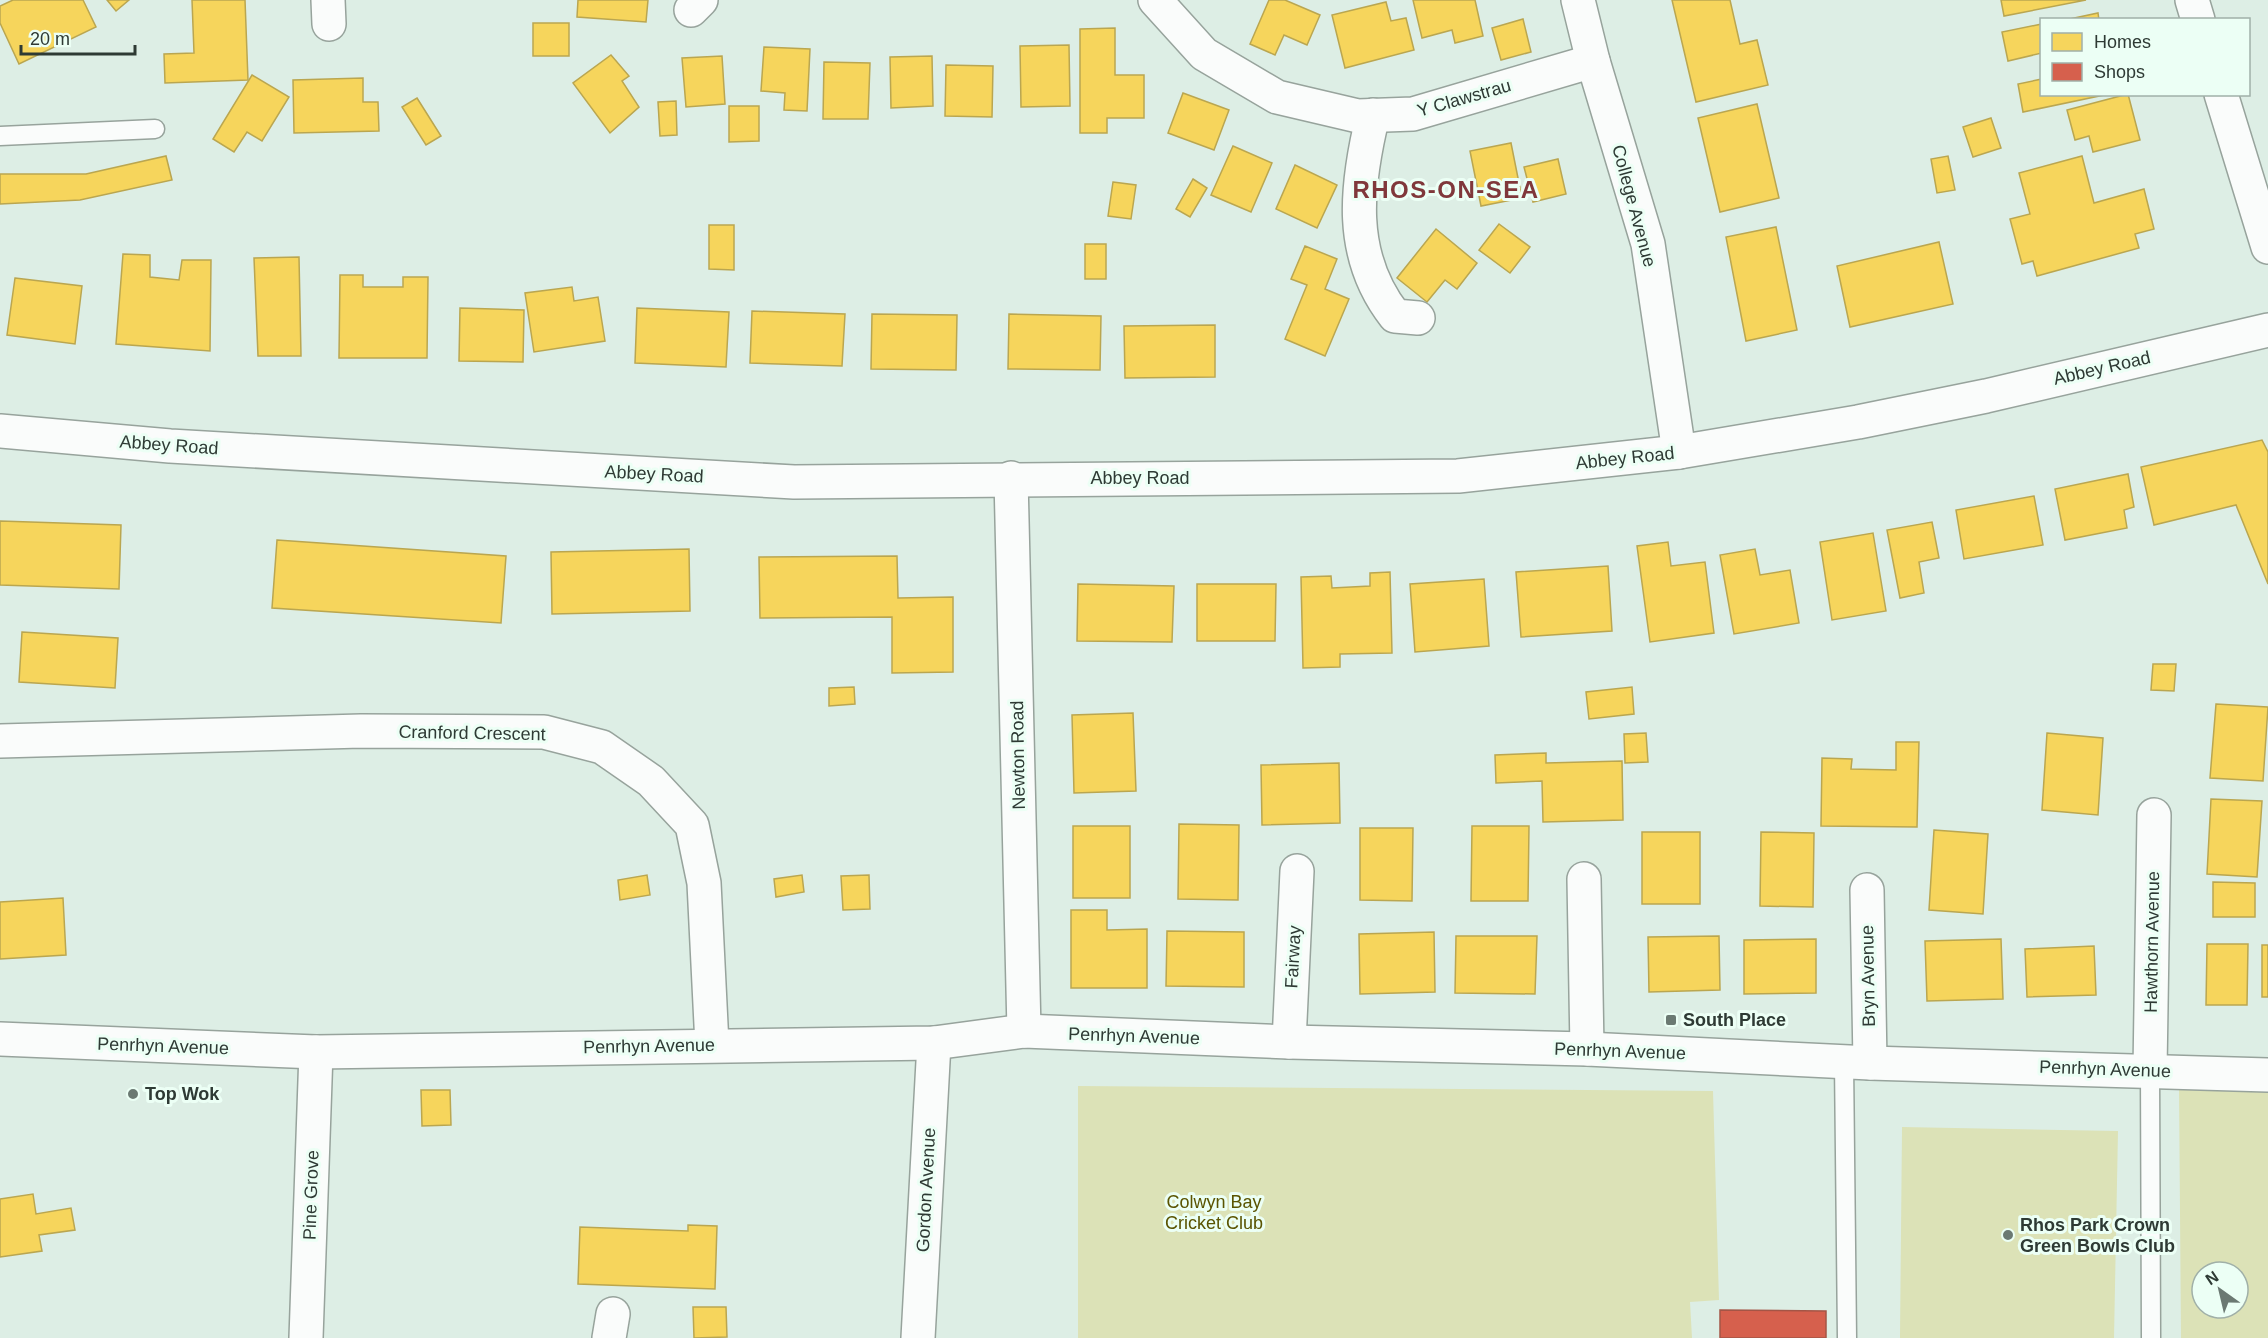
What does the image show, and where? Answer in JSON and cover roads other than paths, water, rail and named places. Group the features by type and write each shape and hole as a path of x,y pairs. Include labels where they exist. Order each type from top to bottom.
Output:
{"street":[{"name":"Y Clawstrau","path":"1155,0 1204,54 1277,97 1358,116 1413,114 1593,62"},
{"name":"College Avenue","path":"1578,0 1593,62 1648,244 1679,452"},
{"path":"2192,0 2197,18"},
{"path":"2222,96 2268,248"},
{"path":"1373,115 1360,168 1358,206 1368,271 1380,297 1395,316 1418,318"},
{"name":"Abbey Road","path":"0,431 170,446 794,482 1011,478 1458,476 1679,452 1905,412 2268,330"},
{"name":"Newton Road","path":"1011,478 1024,1031"},
{"name":"Cranford Crescent","path":"0,741 361,731 544,732 602,747 651,780 692,825 704,883 712,1045"},
{"name":"Hawthorn Avenue","path":"2150,1070 2154,815"},
{"name":"Fairway","path":"1289,1042 1297,871"},
{"path":"1584,879 1587,1049"},
{"name":"Bryn Avenue","path":"1857,1062 1867,890"},
{"name":"Penrhyn Avenue","path":"0,1039 316,1052 934,1042 1024,1031 1289,1042 1587,1049 1857,1062 2268,1075"},
{"name":"Gordon Avenue","path":"918,1338 934,1042"},
{"name":"Pine Grove","path":"306,1338 316,1052"}],"lane":[{"path":"0,136 155,129"},
{"path":"1847,1338 1857,1062"},
{"path":"2150,1070 2151,1338"}],"place":[{"name":"South Place","path":"1671,1020"},
{"name":"Top Wok","path":"133,1094"},
{"name":"Rhos Park Crown Green Bowls Club","path":"2008,1235"}],"district":[{"name":"RHOS-ON-SEA","path":"1446,190"}],"park label":[{"name":"Colwyn Bay Cricket Club","path":"1214,1212"}]}
